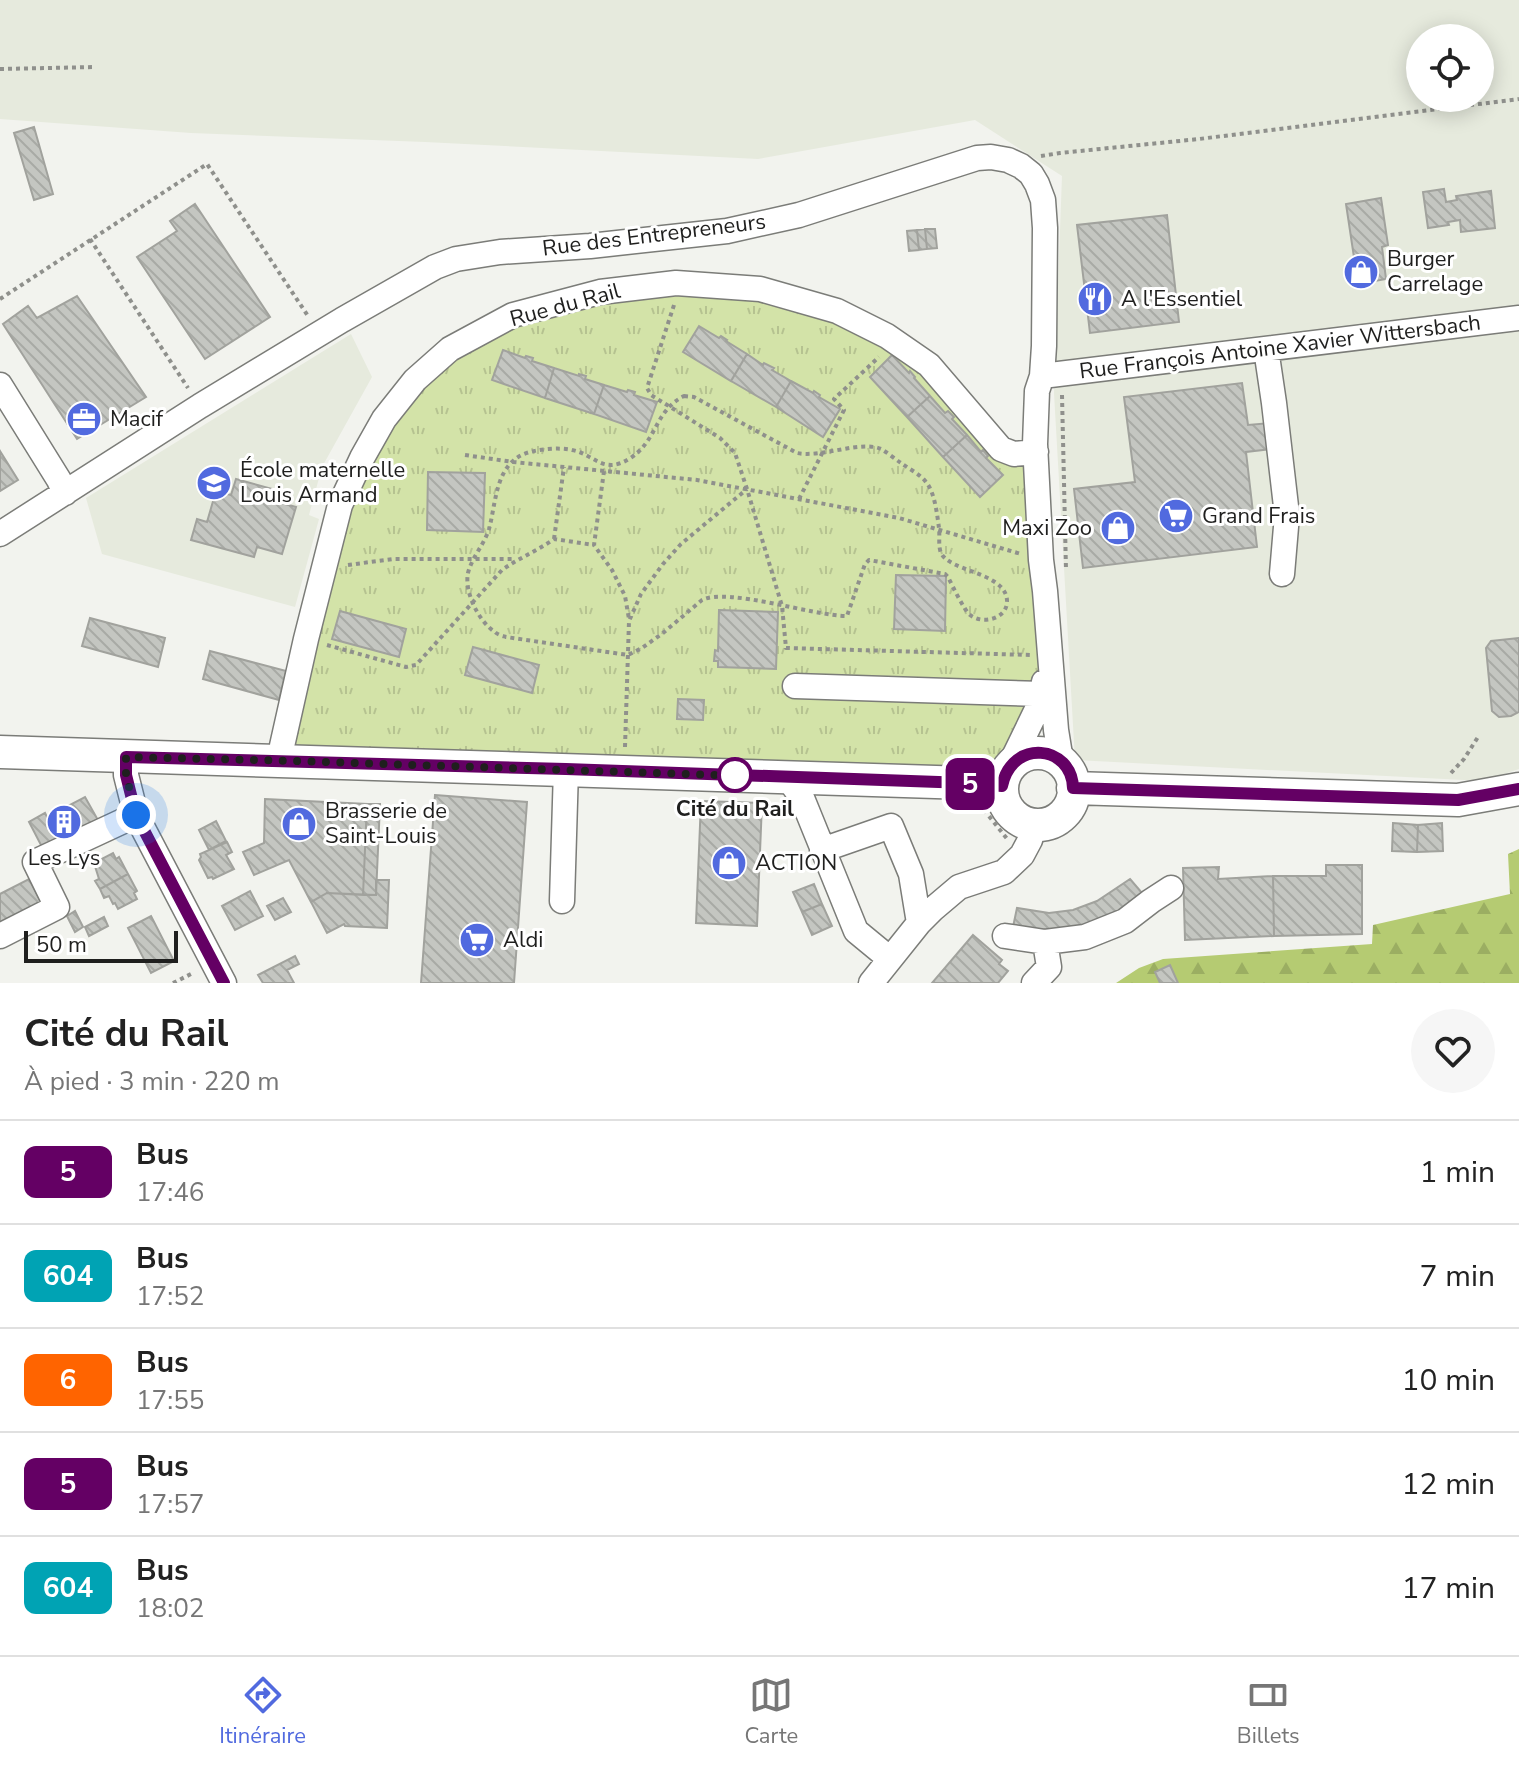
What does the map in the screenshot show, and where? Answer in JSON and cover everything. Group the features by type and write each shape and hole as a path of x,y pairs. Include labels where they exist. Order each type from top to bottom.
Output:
{"main road":[{"path":"0,752 967,783 1006,776"},
{"path":"1029,754 1051,755 1067,775 1069,805 1062,815 1051,822 1027,823 1007,809 1003,797 1006,776 1019,758 1029,754"},
{"path":"1067,775 1458,800 1519,789"}],"street":[{"name":"Rue des Entrepreneurs","path":"0,534 319,333 435,267 456,259 500,252 727,231 799,215 977,158 1008,160 1031,174 1043,200 1044,332 1053,375 1037,391 1036,452 1041,560 1057,740 1067,775"},
{"name":"Rue du Rail","path":"281,760 306,639 340,505 362,458 384,419 415,380 434,362 461,343 513,315 600,292 676,283 760,289 837,311 896,342 929,365 1001,449 1014,454 1036,452"},
{"name":"Rue François Antoine Xavier Wittersbach","path":"1053,375 1519,318"},
{"path":"1266,349 1287,515 1282,574"},
{"path":"0,385 65,493"},
{"name":"Rue des Entrepreneurs","path":"1006,776 1040,703 1049,656"},
{"path":"795,686 1042,694"},
{"path":"126,757 126,775 136,815 224,983"},
{"path":"562,901 566,769"},
{"path":"787,777 802,798 856,931 890,959"},
{"path":"0,936 57,907 35,862 136,815"},
{"path":"871,983 919,923 959,887 1004,872 1022,855 1035,824"},
{"path":"822,850 891,826 911,874 919,923"},
{"path":"1005,936 1045,942 1085,937 1125,921 1171,888"},
{"path":"1034,983 1049,967 1045,942"}],"path":[{"path":"0,69 95,67"},
{"path":"1031,150 1039,157 1519,99"},
{"path":"0,299 207,164 319,333"},
{"path":"90,239 200,406"},
{"path":"674,305 647,388 651,395 720,438 735,453 782,606 786,648 1049,656"},
{"path":"799,499 844,410 834,399 896,342"},
{"path":"1053,375 1062,395 1066,570"},
{"path":"684,396 694,397 797,453 821,453 868,446 880,449 925,480 932,492 940,551 946,559 985,577 1005,593 1007,598 1003,612 989,621 979,619 970,614 945,574 874,560 865,564 847,616 710,595 642,648 628,655 506,637 494,632 473,603 467,584 468,572 489,531 501,478 519,456 533,451 571,449 606,465 627,460 643,448 657,421 673,401 684,396"},
{"path":"465,455 697,480 747,489 899,518 1041,560"},
{"path":"554,539 564,467"},
{"path":"604,471 594,545 625,596 629,621 626,771"},
{"path":"629,621 641,594 663,564 681,544 747,489"},
{"path":"306,639 406,667 416,665 502,570 517,559 554,539 594,545"},
{"path":"324,568 393,559 517,559"},
{"path":"1449,775 1478,737"}],"shaded area":[{"path":"0,0 1519,0 1519,769 1483,781 1075,760 1054,393 1062,176 975,120 758,159 191,133 0,119"},
{"name":"École maternelle Louis Armand","path":"351,334 372,377 322,467 309,515 319,519 295,607 102,554 86,498"}],"green space":[{"path":"760,289 887,336 1001,449 1036,452 1049,656 1015,744 995,769 282,746 362,458 450,349 600,292"},
{"path":"1519,849 1519,983 1116,983 1139,968 1163,959 1372,944 1373,925 1510,894 1508,854"}],"building":[{"path":"34,127 53,194 34,200 14,133"},
{"path":"1444,189 1446,202 1457,200 1456,196 1491,191 1495,228 1461,232 1460,220 1428,228 1423,192"},
{"path":"1381,198 1388,245 1382,247 1386,279 1358,284 1346,204"},
{"path":"195,204 270,317 205,359 137,257 177,231 170,221"},
{"path":"1167,215 1179,322 1090,333 1077,225"},
{"path":"925,229 935,229 937,248 927,249"},
{"path":"925,229 927,249 919,250 917,230"},
{"path":"917,230 919,250 909,251 907,231"},
{"path":"77,296 146,397 77,439 3,324 28,306 37,318"},
{"path":"699,326 719,338 721,336 747,354 731,381 683,352"},
{"path":"503,350 533,358 532,361 554,368 545,398 492,380"},
{"path":"747,354 791,381 776,407 731,381"},
{"path":"892,355 930,396 907,417 870,377"},
{"path":"554,368 586,376 585,379 604,385 594,414 545,398"},
{"path":"791,381 814,391 840,409 823,437 776,407"},
{"path":"1242,383 1248,425 1270,423 1273,449 1246,452 1257,547 1083,568 1074,489 1135,482 1124,397"},
{"path":"604,385 635,392 634,395 657,402 646,432 594,414"},
{"path":"930,396 945,413 948,411 954,417 952,419 967,435 943,457 907,417"},
{"path":"967,435 1003,475 980,497 943,457"},
{"path":"0,451 18,480 0,491"},
{"path":"428,472 485,473 483,532 427,530"},
{"path":"236,479 272,489 270,500 296,507 282,554 257,547 254,557 191,540 197,519 207,522 216,491 231,495"},
{"path":"896,575 946,576 945,631 894,629"},
{"path":"719,610 778,612 776,669 718,667 718,661 714,661 715,650 718,651"},
{"path":"340,611 406,629 399,657 332,639"},
{"path":"90,618 165,638 158,667 82,646"},
{"path":"1519,638 1519,712 1499,717 1492,711 1486,648 1491,641"},
{"path":"473,647 539,665 532,693 465,675"},
{"path":"210,651 286,671 279,700 203,679"},
{"path":"678,699 704,700 703,720 677,719"},
{"path":"435,795 527,802 514,983 421,983"},
{"name":"Les Lys","path":"85,797 99,822 42,847 29,822 45,813 47,817"},
{"path":"265,799 367,804 363,895 327,893 311,902 289,860 254,875 243,852 264,843"},
{"name":"ACTION","path":"701,801 762,803 757,926 696,923"},
{"path":"367,804 380,804 376,895 363,895"},
{"path":"216,821 226,841 209,850 199,830"},
{"path":"1393,823 1418,825 1417,852 1392,851"},
{"path":"1442,823 1443,851 1417,852 1418,825"},
{"path":"227,842 232,852 226,855 234,869 213,879 208,878 199,860 200,854"},
{"path":"113,853 116,859 119,857 128,874 100,889 95,881 99,879 94,863"},
{"path":"1326,865 1362,865 1362,934 1274,936 1273,876 1326,876"},
{"path":"1219,867 1218,879 1273,876 1274,936 1185,940 1183,868"},
{"path":"128,874 137,891 134,893 137,899 118,909 109,896 104,898 100,889"},
{"name":"Les Lys","path":"29,879 42,904 0,922 0,894"},
{"path":"1130,879 1142,893 1121,911 1070,931 1040,933 1013,927 1017,908 1049,913 1073,910 1097,901"},
{"path":"376,880 389,880 387,928 344,924 327,933 311,902 327,893 376,895"},
{"path":"814,884 822,904 802,912 793,892"},
{"path":"250,891 263,916 235,930 222,906"},
{"path":"283,898 291,912 275,920 267,906"},
{"path":"822,904 832,926 812,935 802,912"},
{"path":"75,911 83,927 75,932 67,916"},
{"path":"151,916 174,961 151,973 128,928"},
{"path":"104,917 108,926 89,936 85,927"},
{"path":"973,935 1002,960 999,964 1008,971 998,983 932,983"},
{"path":"295,956 299,964 287,970 294,983 263,983 258,975"},
{"path":"1170,965 1178,983 1160,983 1155,972"}],"bus line":[{"name":"5","path":"224,983 136,815 126,775 126,757 566,769 1002,786 1010,765 1019,758 1040,753 1061,761 1073,781 1073,788 1458,800 1519,789"}],"place":[{"name":"Burger Carrelage","path":"1361,272"},
{"name":"A l'Essentiel","path":"1095,299"},
{"name":"Macif","path":"84,419"},
{"name":"École maternelle Louis Armand","path":"214,483"},
{"name":"Grand Frais","path":"1176,516"},
{"name":"Maxi Zoo","path":"1118,528"},
{"name":"Cité du Rail","path":"735,775"},
{"name":"Les Lys","path":"64,822"},
{"name":"Brasserie de Saint-Louis","path":"299,824"},
{"name":"ACTION","path":"729,863"},
{"name":"Aldi","path":"477,940"}],"route":[{"path":"136,815 126,775 126,757 745,776 735,775"}]}
